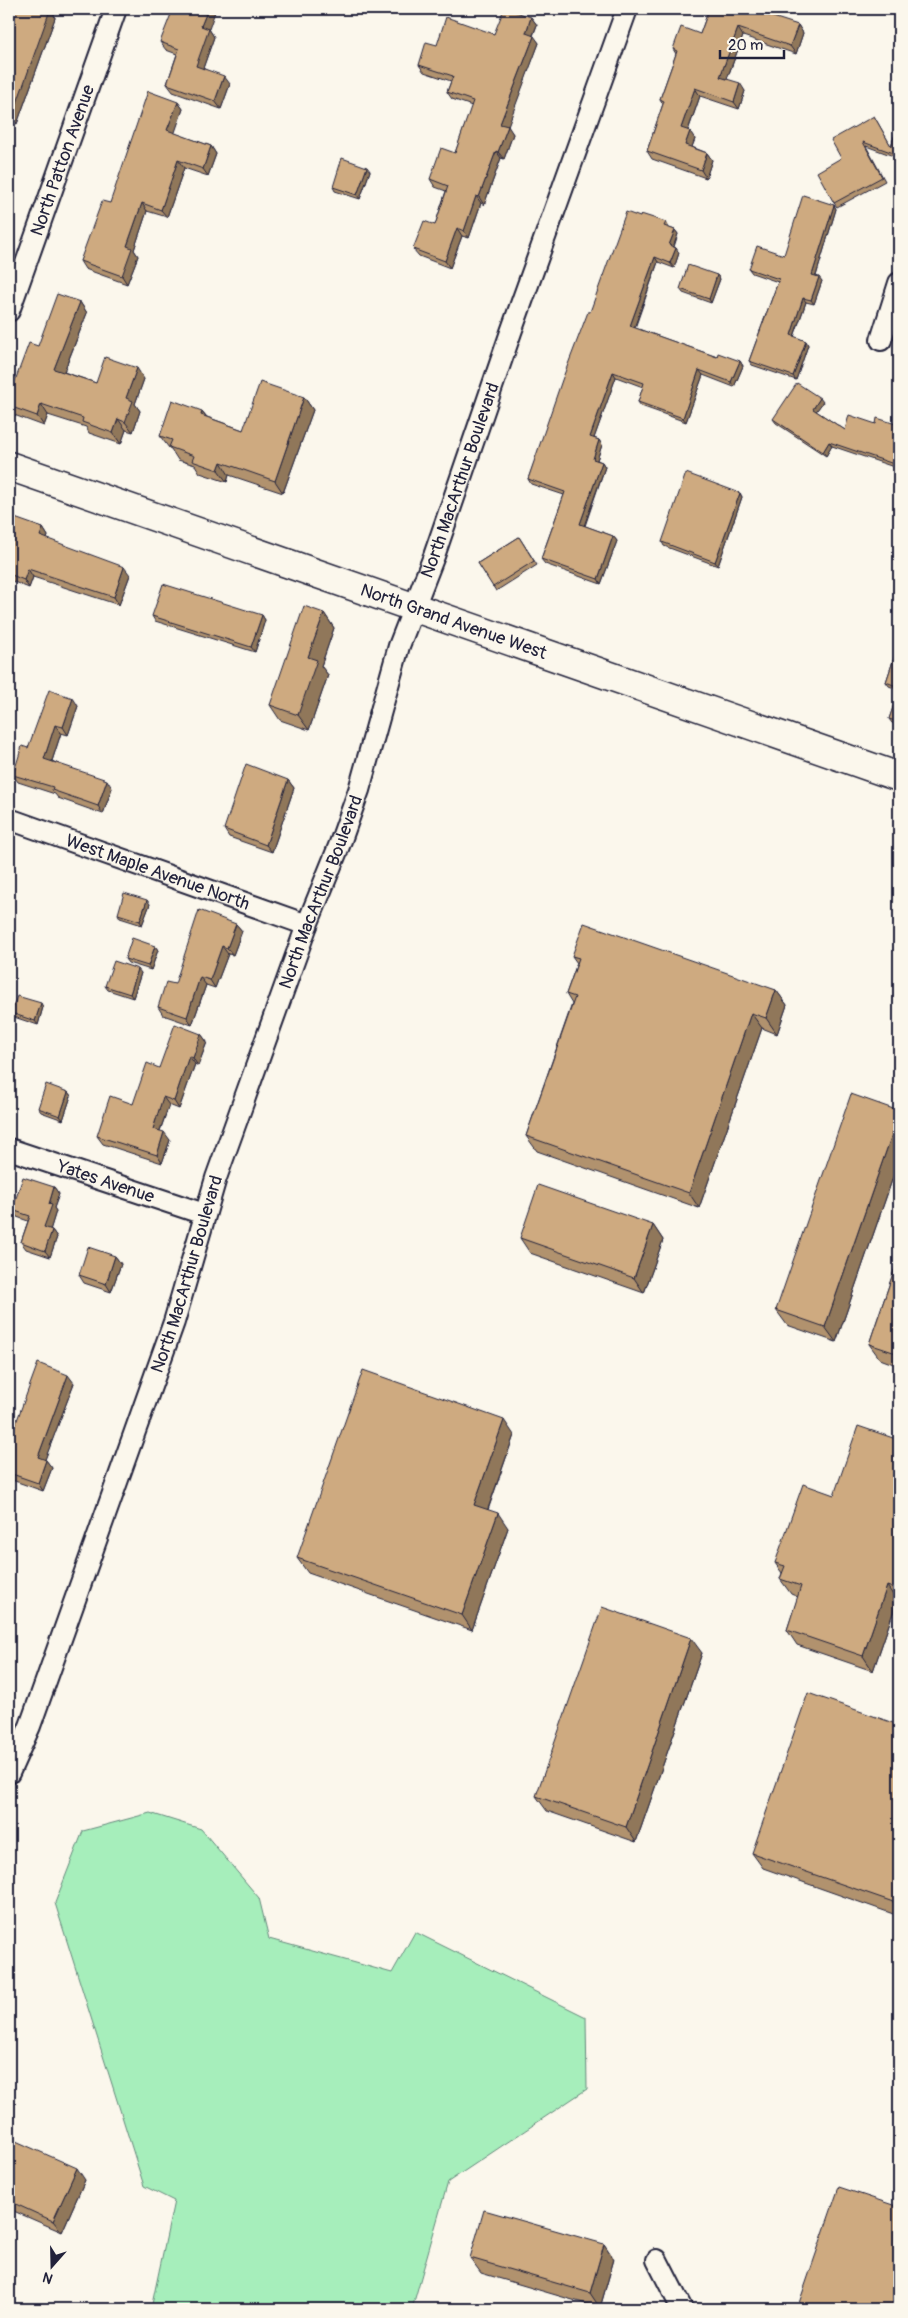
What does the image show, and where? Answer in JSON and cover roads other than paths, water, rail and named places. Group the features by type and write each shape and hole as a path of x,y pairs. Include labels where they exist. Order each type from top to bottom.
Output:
{"main road":[{"name":"North Grand Avenue West","path":"9,466 899,777"}],"street":[{"name":"North Patton Avenue","path":"9,311 116,9"},
{"name":"North MacArthur Boulevard","path":"9,1773 30,1726 168,1339 204,1214 307,925 359,790 384,694 414,606 627,9"},
{"path":"881,340 899,283"},
{"name":"West Maple Avenue North","path":"9,819 307,925"},
{"name":"Yates Avenue","path":"9,1149 204,1214"},
{"path":"656,2260 682,2309"}]}
